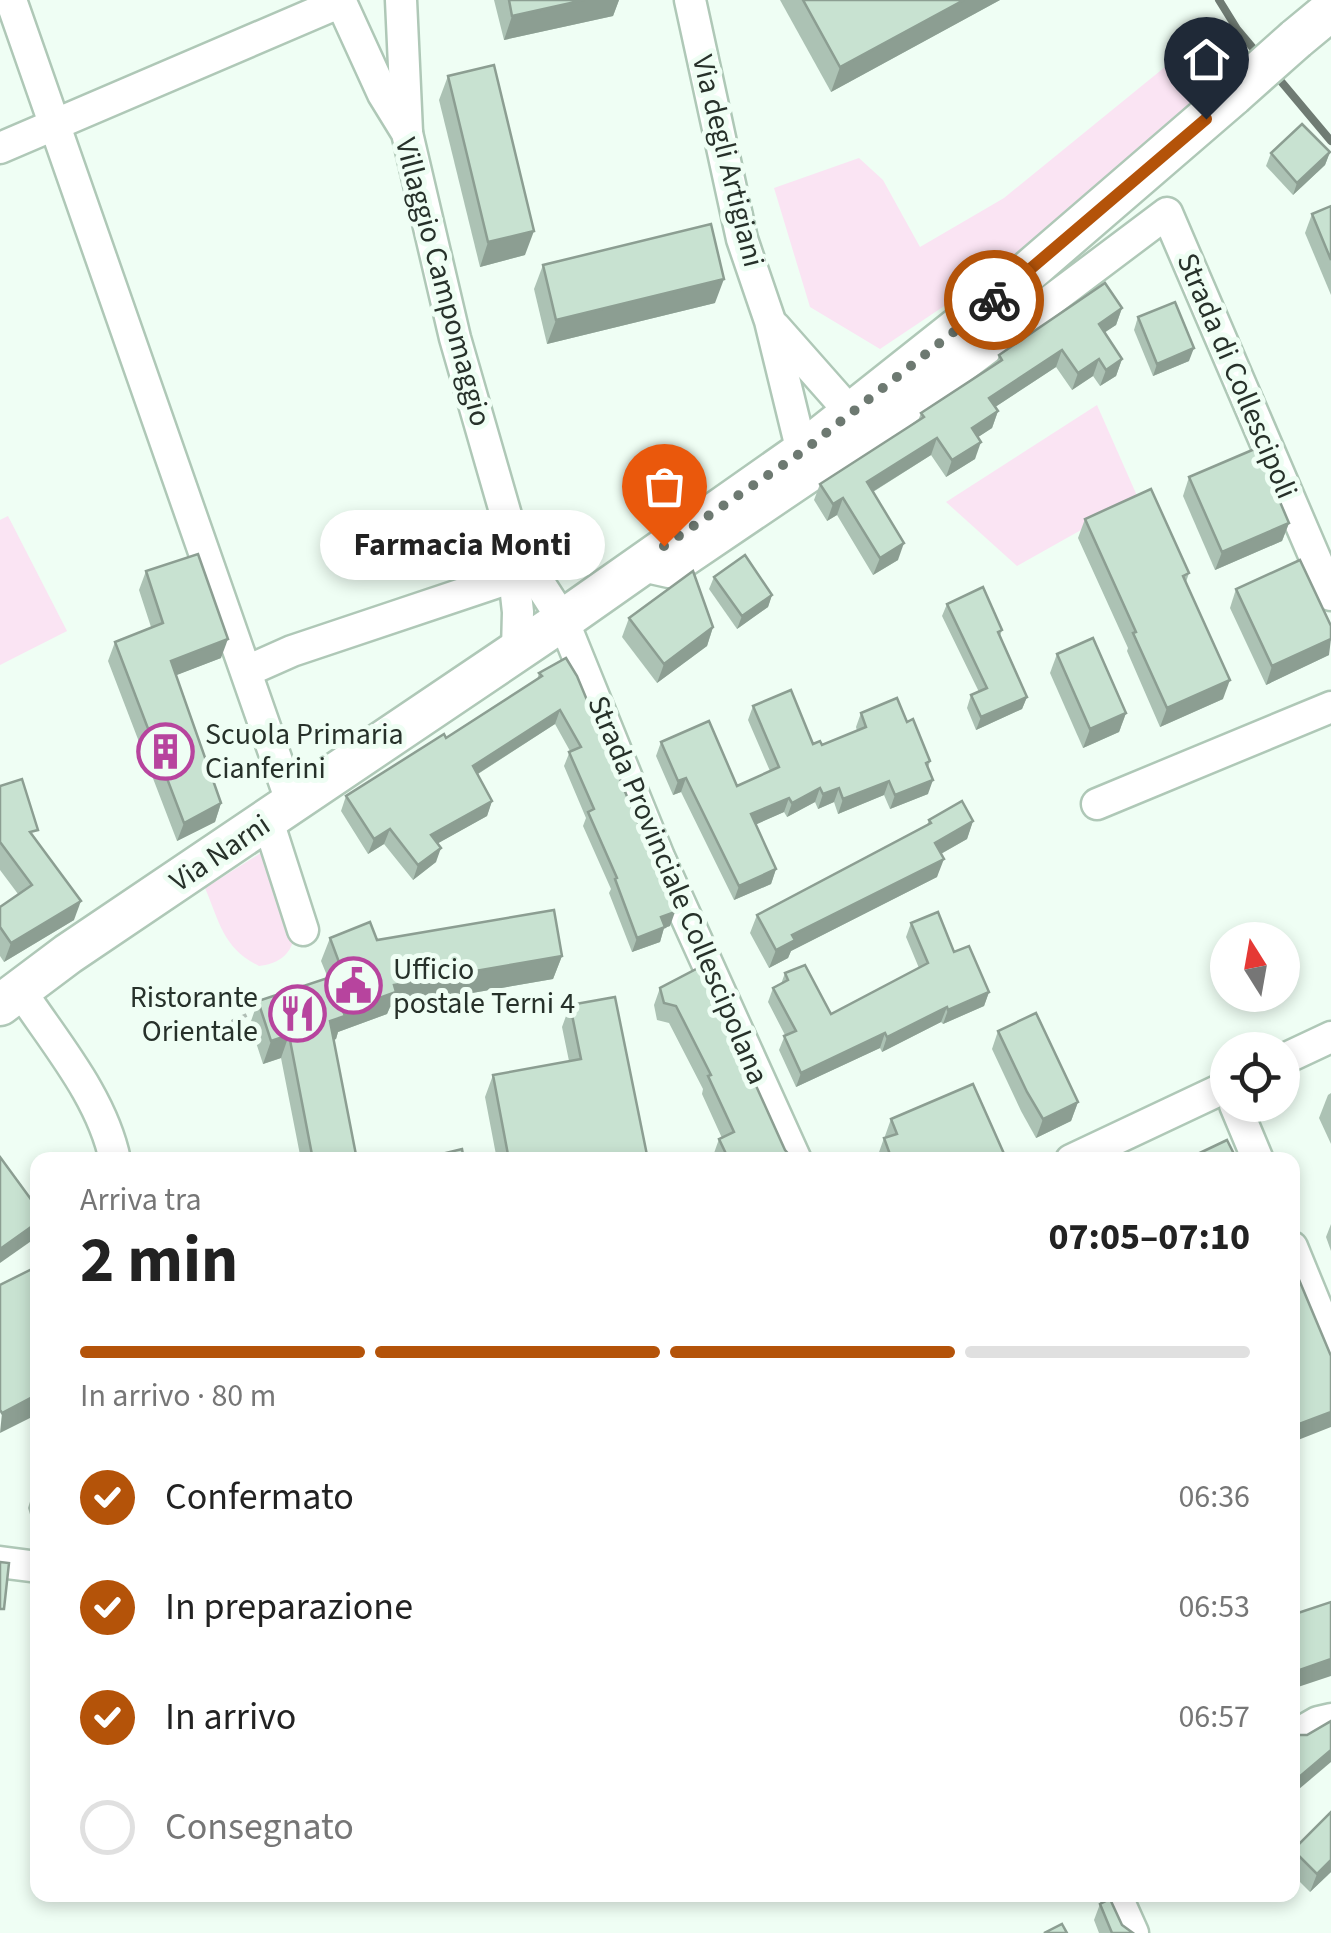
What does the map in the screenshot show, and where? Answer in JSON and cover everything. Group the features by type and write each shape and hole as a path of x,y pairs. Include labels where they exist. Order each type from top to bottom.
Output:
{"main road":[{"name":"Via Narni","path":"10,998 68,954 563,620 802,452 1015,284 1331,10"}],"street":[{"path":"11,0 247,671 304,930"},
{"path":"402,0 407,133"},
{"name":"Via degli Artigiani","path":"690,0 742,239 770,321 802,452"},
{"name":"Villaggio Campomaggio","path":"0,148 341,2 383,94 407,133 456,338 508,522 518,612 516,651"},
{"name":"Strada di Collescipoli","path":"638,565 669,572 876,432 1168,213 1331,595"},
{"name":"Via degli Artigiani","path":"770,321 851,414"},
{"name":"Villaggio Campomaggio","path":"508,522 534,575 563,620"},
{"path":"247,671 292,650 514,578"},
{"name":"Strada Provinciale Collescipolana","path":"563,620 659,857 792,1152"},
{"path":"1097,804 1331,707"},
{"path":"10,998 84,1085 110,1137 113,1152"},
{"path":"1300,1052 1331,1037"},
{"path":"1088,1152 1210,1094"},
{"path":"1242,1122 1255,1152"},
{"path":"1300,1266 1331,1342"},
{"path":"0,1562 30,1566"},
{"path":"1300,1733 1331,1718"},
{"path":"1119,1902 1133,1933"}],"path":[{"path":"239,1036 233,1021 250,1014"}],"shaded area":[{"path":"1219,23 1243,51 1195,102 1010,262 880,349 810,307 774,188 859,158 883,180 920,247 1004,198"},
{"path":"1097,405 1138,498 1017,566 946,502"},
{"path":"8,516 67,631 0,665 0,520"},
{"path":"272,846 294,938 282,958 259,966 230,943 205,888"}],"building":[{"path":"509,0 584,0 512,16"},
{"path":"803,0 964,0 840,67"},
{"path":"494,65 534,231 488,242 448,76"},
{"path":"1302,124 1330,152 1297,183 1271,153"},
{"path":"1331,206 1331,260 1312,214"},
{"path":"711,224 724,279 556,320 543,265"},
{"path":"1105,283 1122,308 1099,324 1122,359 1106,370 1099,359 1078,373 1062,350 989,398 998,411 972,428 981,442 952,460 937,438 867,482 904,543 880,558 843,498 833,504 820,484 924,417 921,413 1002,360 999,355"},
{"path":"1175,302 1194,348 1157,364 1138,317"},
{"path":"1257,448 1289,523 1222,552 1189,477"},
{"path":"1151,489 1189,573 1183,576 1230,680 1167,708 1085,519"},
{"name":"Scuola Primaria Cianferini","path":"198,554 228,639 171,661 221,803 184,823 115,642 163,623 146,571"},
{"path":"745,555 772,595 742,616 714,577"},
{"path":"1300,560 1331,626 1331,639 1272,666 1236,589"},
{"path":"693,571 713,627 664,664 629,618"},
{"path":"983,587 1027,697 981,717 971,695 987,688 947,604"},
{"path":"1093,638 1126,713 1090,729 1057,654"},
{"path":"566,658 577,676 675,912 661,917 665,927 637,938 617,878 588,812 594,809 569,752 581,747 560,710 473,766 492,801 431,835 441,848 418,865 390,829 374,839 346,796 444,734 446,738"},
{"path":"791,690 813,744 820,741 822,745 866,727 861,713 897,698 907,722 913,719 930,761 926,763 933,780 895,795 889,781 843,799 839,788 823,794 820,788 792,803 789,798 751,814 776,869 739,886 686,778 678,781 661,742 709,721 737,786 779,767 753,706"},
{"path":"22,779 38,830 30,832 81,901 11,943 0,927 0,907 32,885 0,842 0,786"},
{"path":"962,801 973,821 935,843 944,859 792,935 795,940 776,950 757,915 931,823 929,820"},
{"path":"554,910 562,956 394,985 396,992 343,1011 345,1016 330,1021 355,1152 311,1152 289,1035 271,1041 258,1001 343,973 330,938 370,922 377,940"},
{"path":"938,912 954,952 969,946 989,992 948,1010 947,1007 887,1037 885,1033 801,1073 784,1036 796,1031 773,988 788,980 785,973 805,965 831,1014 928,963 911,923"},
{"path":"702,966 787,1152 725,1152 719,1139 734,1132 676,1006 664,1003 660,988"},
{"path":"615,997 646,1152 507,1152 493,1075 581,1059 570,1005"},
{"path":"1036,1013 1078,1102 1043,1119 998,1031"},
{"path":"973,1084 1003,1152 889,1152 884,1138 897,1134 891,1119"},
{"path":"1227,1140 1233,1152 1202,1152"},
{"path":"0,1157 30,1198 30,1228 0,1249"},
{"path":"30,1270 30,1398 2,1413 0,1410 0,1285"},
{"path":"1300,1282 1331,1356 1331,1412 1300,1424"},
{"path":"0,1562 9,1563 4,1609 0,1609"},
{"path":"1331,1602 1331,1659 1300,1670 1300,1612"},
{"path":"1331,1721 1331,1750 1300,1776 1300,1735"},
{"path":"1331,1812 1331,1860 1317,1874 1300,1857 1300,1843"},
{"path":"1111,1902 1122,1925 1133,1933 1112,1933 1100,1904"},
{"path":"1062,1924 1067,1933 1044,1933"}],"railway":[{"path":"1219,0 1237,29 1331,141"}],"way so far":[{"path":"664,546 802,452 994,300"}],"place":[{"name":"Farmacia Monti","path":"664,546"},
{"name":"Scuola Primaria Cianferini","path":"166,751"},
{"name":"Ufficio postale Terni 4","path":"354,986"},
{"name":"Ristorante Orientale","path":"297,1014"}],"route":[{"path":"994,300 1206,119"}]}
